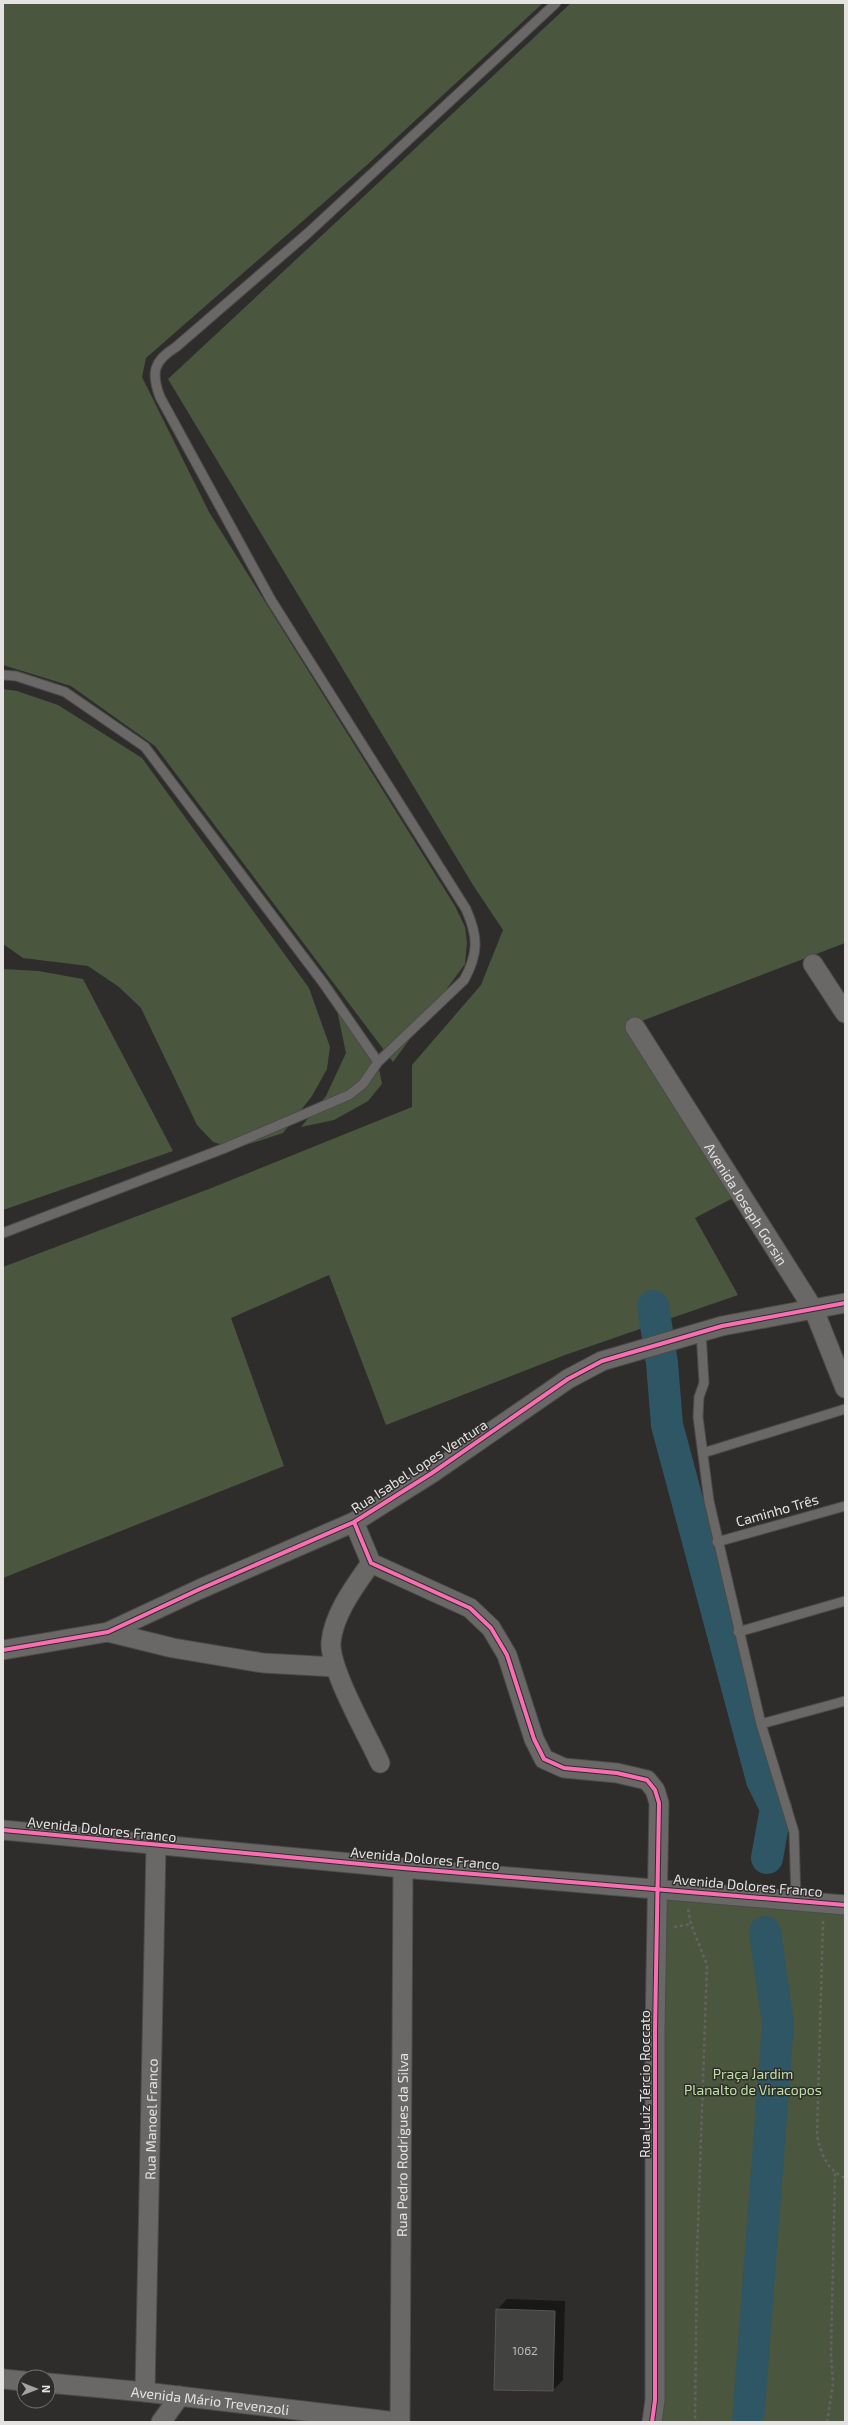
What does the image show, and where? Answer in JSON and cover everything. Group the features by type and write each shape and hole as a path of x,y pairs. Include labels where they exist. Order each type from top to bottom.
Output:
{"street":[{"path":"813,964 845,1014"},
{"name":"Avenida Joseph Gorsin","path":"635,1027 814,1310 845,1388"},
{"name":"Rua Isabel Lopes Ventura","path":"3,1650 108,1632 200,1589 354,1522 432,1474 568,1379 602,1362 701,1331 845,1304"},
{"path":"354,1522 371,1563 351,1593 337,1622 331,1642 335,1667 380,1763"},
{"name":"Rua Luiz Tércio Roccato","path":"371,1563 470,1608 491,1628 507,1655 534,1739 544,1759 564,1768 617,1773 647,1780 655,1790 659,1803 657,1888 655,2400 652,2422"},
{"path":"108,1632 173,1648 263,1663 335,1667"},
{"name":"Avenida Dolores Franco","path":"3,1830 156,1846 845,1905"},
{"name":"Rua Manoel Franco","path":"145,2392 156,1846"},
{"name":"Rua Pedro Rodrigues da Silva","path":"400,2422 403,1868"},
{"path":"3,2378 16,2379"},
{"name":"Avenida Mário Trevenzoli","path":"56,2384 145,2392 397,2422"},
{"path":"161,2422 180,2396"}],"lane":[{"path":"3,1233 225,1148 349,1095 362,1084 378,1062 464,980 474,963 474,928 466,909 271,600 160,398 154,380 155,367 165,354 176,347 308,233 556,3"},
{"path":"3,674 16,676 64,692 145,747 324,984 378,1062"},
{"path":"701,1331 704,1383 700,1397 698,1417 709,1501 717,1542 761,1724 794,1832 796,1901"},
{"path":"703,1453 845,1409"},
{"name":"Caminho Três","path":"717,1542 845,1506"},
{"path":"738,1632 845,1601"},
{"path":"761,1724 845,1701"}],"path":[{"path":"826,1904 823,1912 817,2136 824,2161 835,2173 845,2178"},
{"path":"691,1924 707,1965 696,2254 695,2422"},
{"path":"827,2422 833,2384 831,2354 835,2173"}],"green space":[{"path":"3,3 543,3 368,164 146,358 142,377 209,512 455,906 465,927 467,942 465,964 393,1062 155,746 71,686 3,665"},
{"path":"571,3 845,3 845,943 634,1024 733,1198 695,1218 738,1295 565,1355 386,1425 329,1275 231,1318 284,1466 3,1578 3,1267 214,1187 412,1107 412,1065 481,985 503,930 473,885 168,379"},
{"path":"3,689 17,691 58,705 142,758 309,988 330,1047 327,1069 312,1096 283,1133 246,1145 226,1146 213,1142 197,1125 141,1008 119,987 88,966 23,958 3,944"},
{"path":"3,969 38,971 83,979 173,1151 3,1210"},
{"path":"337,1010 378,1064 382,1084 368,1101 334,1120 301,1127 326,1096 346,1053"},
{"name":"Praça Jardim Planalto de Viracopos","path":"662,1895 845,1915 845,2422 663,2422 660,1930"}],"building":[{"path":"496,2309 555,2311 553,2391 494,2390"}],"waterway":[{"path":"653,1306 662,1363 667,1425 762,1780 776,1808 767,1858"},
{"path":"748,2422 778,2024 765,1932"}],"cycle path":[{"path":"3,1650 108,1632 200,1589 354,1522 432,1473 568,1379 602,1361 722,1326 845,1303"},
{"path":"354,1522 371,1563 470,1608 491,1628 507,1655 534,1739 544,1759 564,1768 617,1773 647,1780 655,1790 659,1803 655,2030 655,2400 652,2422"},
{"path":"3,1830 403,1868 845,1905"}]}
